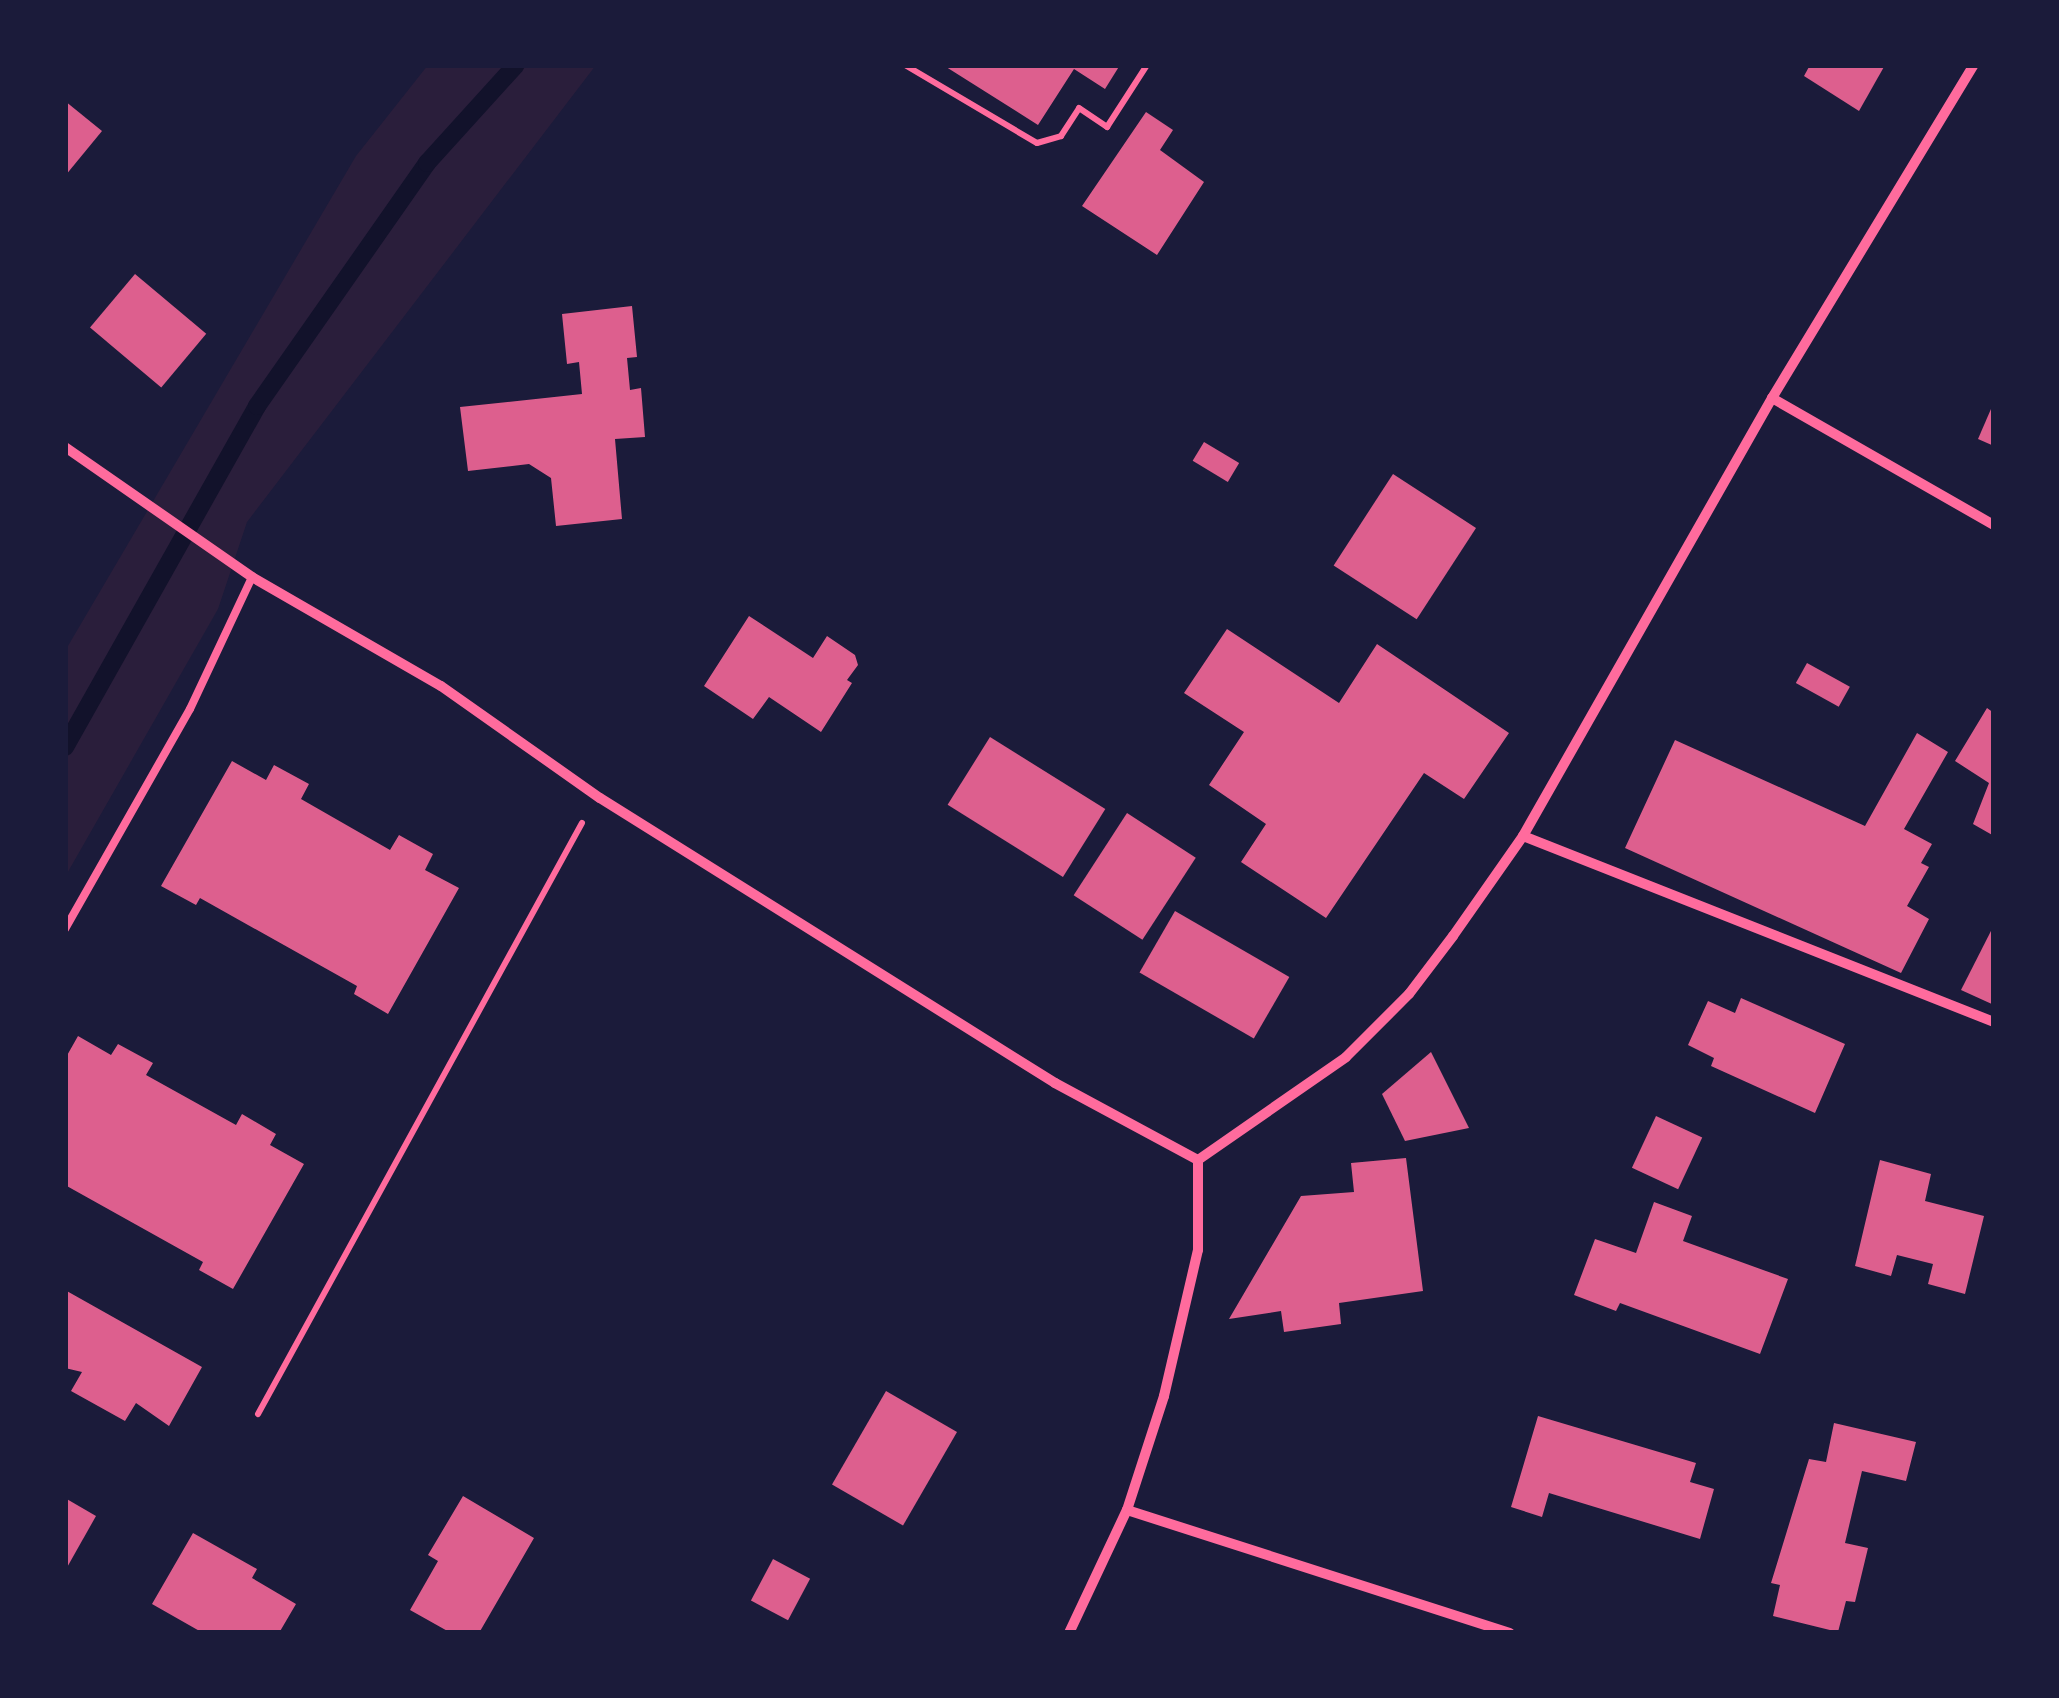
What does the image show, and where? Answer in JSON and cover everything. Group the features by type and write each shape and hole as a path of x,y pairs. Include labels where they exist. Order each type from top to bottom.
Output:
{"street":[{"path":"1198,1160 1359,1044 1409,994 1523,836 1772,398 1974,65"},
{"path":"1772,398 1994,526"},
{"path":"65,447 252,576 441,686 600,798 1055,1083 1198,1160"},
{"path":"1523,836 1994,1022"},
{"path":"1069,1633 1127,1510 1190,1298 1201,1204 1198,1160"},
{"path":"1127,1510 1510,1633"}],"lane":[{"path":"65,929 190,709 252,576"}],"path":[{"path":"904,65 1038,143 1060,136 1079,108 1107,127 1147,65"},
{"path":"258,1414 578,828"}],"shaded area":[{"path":"428,65 596,65 247,522 218,609 65,877 65,651 356,156"}],"building":[{"path":"943,65 1120,65 1105,89 1074,69 1038,125"},
{"path":"1810,65 1885,65 1859,111 1804,76"},
{"path":"65,101 102,131 65,176"},
{"path":"1146,112 1173,130 1160,150 1204,182 1157,255 1082,206"},
{"path":"135,274 206,334 161,387 90,328"},
{"path":"632,306 637,357 627,358 630,390 641,388 645,437 615,439 622,519 556,526 551,478 529,464 468,471 460,407 582,394 579,362 567,364 562,314"},
{"path":"1994,402 1994,446 1978,439"},
{"path":"1204,442 1239,463 1228,482 1193,461"},
{"path":"1393,474 1476,528 1417,619 1334,565"},
{"path":"749,616 813,658 827,636 855,655 858,665 847,680 852,683 821,732 769,697 753,719 704,686"},
{"path":"1227,629 1339,703 1377,644 1509,733 1464,799 1424,773 1326,918 1241,862 1266,824 1209,785 1244,732 1184,693"},
{"path":"1807,663 1850,687 1839,707 1796,683"},
{"path":"1987,708 1994,713 1994,836 1973,824 1989,783 1955,761"},
{"path":"1917,733 1948,752 1904,829 1932,844 1921,863 1929,867 1907,906 1929,919 1901,973 1625,848 1675,740 1865,826"},
{"path":"990,737 1105,809 1063,877 948,805"},
{"path":"232,761 266,780 274,765 309,784 301,799 390,850 399,835 433,854 425,870 459,888 388,1014 354,994 357,986 200,898 196,905 161,886"},
{"path":"1127,813 1196,858 1142,940 1074,895"},
{"path":"1175,911 1289,977 1254,1038 1140,972"},
{"path":"1994,925 1994,1005 1961,990"},
{"path":"1741,998 1845,1044 1815,1113 1711,1066 1714,1058 1688,1045 1708,1001 1735,1013"},
{"path":"78,1036 111,1055 118,1044 153,1063 146,1075 236,1125 242,1114 276,1134 270,1145 304,1164 233,1289 199,1270 203,1262 65,1185 65,1059"},
{"path":"1431,1052 1469,1128 1405,1141 1382,1094"},
{"path":"1656,1116 1702,1138 1678,1189 1632,1168"},
{"path":"1406,1158 1423,1291 1339,1303 1341,1324 1284,1332 1281,1311 1229,1319 1301,1196 1354,1192 1351,1163"},
{"path":"1880,1160 1931,1174 1925,1201 1984,1216 1965,1294 1928,1284 1933,1264 1897,1255 1891,1276 1855,1266"},
{"path":"1654,1202 1692,1216 1683,1241 1788,1279 1760,1354 1620,1303 1616,1311 1574,1295 1595,1239 1636,1253"},
{"path":"65,1290 202,1367 169,1426 136,1403 125,1421 71,1391 82,1372 65,1368"},
{"path":"886,1391 957,1432 903,1526 832,1485"},
{"path":"1538,1416 1696,1463 1690,1482 1714,1489 1700,1539 1549,1493 1542,1517 1511,1507"},
{"path":"1834,1423 1916,1442 1906,1481 1862,1471 1845,1543 1868,1548 1855,1602 1846,1601 1838,1632 1773,1616 1780,1585 1771,1583 1809,1459 1826,1462"},
{"path":"463,1496 534,1538 479,1633 451,1633 410,1610 438,1561 428,1555"},
{"path":"65,1498 96,1516 65,1571"},
{"path":"193,1533 257,1569 252,1578 296,1604 279,1633 203,1633 152,1604"},
{"path":"773,1559 810,1579 788,1620 751,1600"}],"waterway":[{"path":"65,747 257,406 427,163 516,65"}]}
